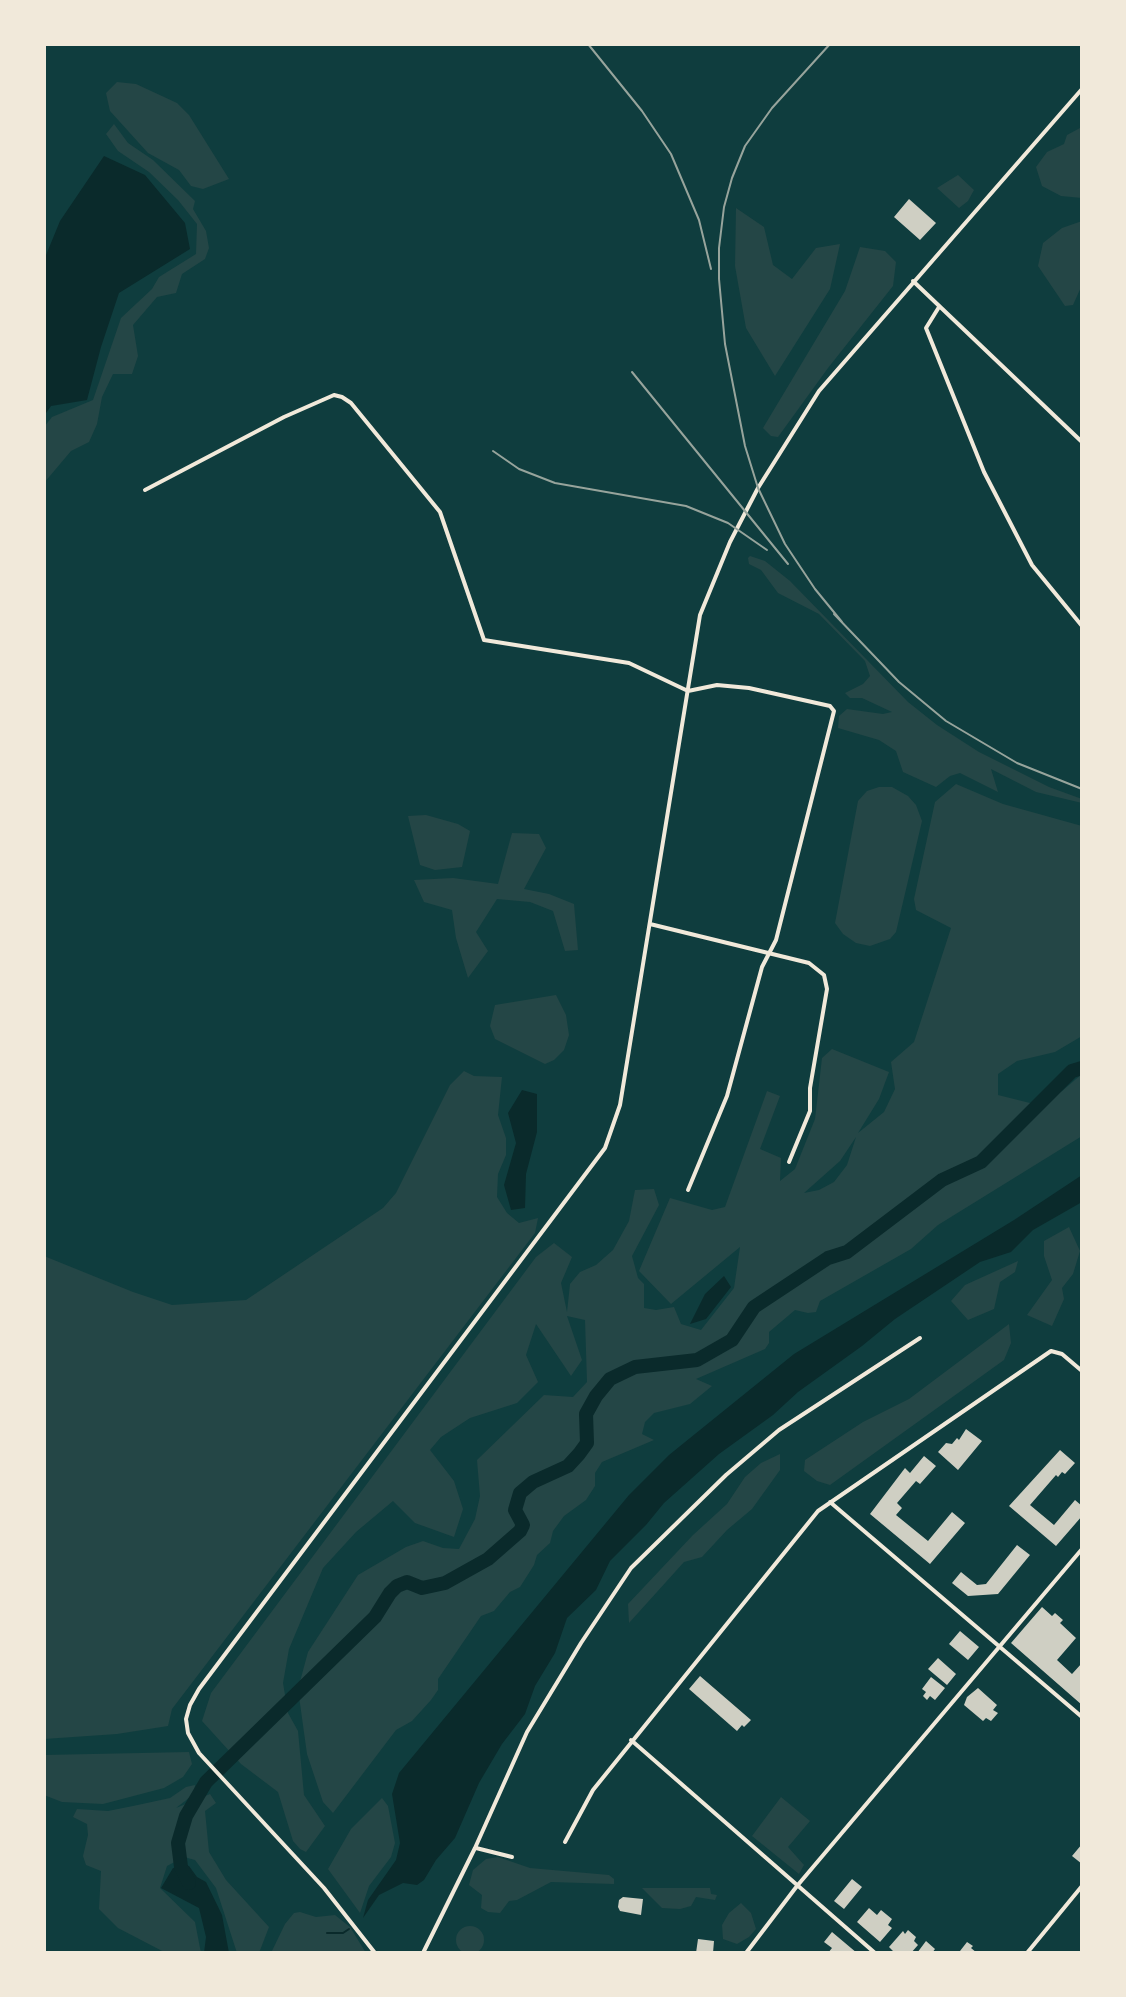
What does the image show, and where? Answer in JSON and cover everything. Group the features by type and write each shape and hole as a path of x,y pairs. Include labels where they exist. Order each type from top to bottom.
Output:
{"street":[{"path":"375,1953 324,1888 205,1760 190,1739 188,1712 199,1689 609,1141 620,1105 700,615 730,542 758,488 819,391 1082,89"},
{"path":"913,281 1082,442"},
{"path":"939,307 926,328 984,472 1032,565 1082,626"},
{"path":"145,490 284,417 334,395 342,397 351,403 440,512 484,640 629,663 688,691 717,685 749,688 830,706 834,711 776,940 762,967 727,1096 688,1190"},
{"path":"650,924 815,965 824,975 827,984 810,1088 810,1111 789,1162"},
{"path":"423,1953 527,1732 631,1568 726,1475 779,1430 920,1338"},
{"path":"565,1842 593,1790 631,1740 818,1511 1051,1351 1062,1354 1082,1371"},
{"path":"830,1502 1082,1717"},
{"path":"746,1953 797,1886 1082,1549"},
{"path":"631,1740 875,1953"},
{"path":"475,1848 512,1857"},
{"path":"1027,1953 1082,1886"}],"shaded area":[{"path":"117,82 136,84 177,103 189,115 229,179 203,189 191,186 179,170 148,153 110,111 106,93"},
{"path":"114,124 128,143 153,160 195,201 193,209 206,231 209,248 205,259 182,274 176,293 157,297 133,325 138,356 132,374 113,374 102,397 97,424 89,442 71,451 44,483 44,427 52,417 93,400 121,318 152,289 159,277 196,254 197,224 149,172 118,151 106,134"},
{"path":"1080,128 1082,198 1061,196 1042,186 1036,167 1047,152 1064,144 1067,135"},
{"path":"104,156 145,175 185,223 190,249 119,293 87,400 51,406 44,416 44,260 60,221"},
{"path":"958,175 974,190 968,201 959,208 937,188"},
{"path":"736,208 764,227 773,265 792,279 816,248 840,244 830,289 775,376 746,328 735,266"},
{"path":"1082,221 1082,285 1073,305 1065,306 1038,266 1043,243 1062,228"},
{"path":"860,247 885,251 896,262 893,286 778,437 771,436 763,428 845,291"},
{"path":"750,556 765,561 790,581 908,702 937,725 979,752 1049,787 1082,799 1082,803 1036,792 991,769 998,792 960,773 950,776 936,787 903,772 896,751 879,740 838,728 839,716 847,709 883,714 892,712 862,698 850,698 845,693 863,684 870,676 865,661 819,614 778,593 761,570 749,564"},
{"path":"956,784 1003,804 1082,826 1082,1036 1055,1052 1017,1061 998,1074 998,1095 1034,1104 1062,1091 1082,1074 1082,1136 938,1225 911,1249 820,1301 816,1312 795,1310 769,1332 769,1343 765,1349 696,1379 712,1386 690,1404 654,1413 645,1422 642,1434 654,1440 602,1462 595,1473 595,1486 586,1500 564,1516 553,1531 550,1543 537,1555 520,1587 510,1592 494,1611 481,1616 438,1679 438,1690 431,1700 412,1721 396,1730 333,1813 323,1802 307,1754 298,1689 308,1652 358,1575 406,1547 423,1541 443,1548 459,1549 475,1519 480,1496 477,1460 544,1395 573,1397 587,1382 585,1320 567,1316 582,1360 571,1376 536,1324 526,1355 538,1382 517,1403 470,1418 441,1437 430,1450 454,1481 463,1509 454,1537 415,1523 393,1501 356,1532 323,1568 289,1649 283,1683 288,1713 298,1731 304,1795 325,1826 306,1852 300,1849 293,1841 278,1792 241,1764 202,1721 211,1693 536,1257 554,1243 572,1257 561,1283 567,1312 570,1284 580,1272 596,1265 613,1250 629,1221 635,1190 654,1189 659,1205 632,1256 638,1278 644,1284 644,1308 674,1307 681,1324 701,1330 734,1288 740,1247 671,1304 639,1271 670,1198 712,1210 725,1207 767,1091 780,1096 760,1149 781,1158 780,1181 795,1169 815,1119 822,1058 832,1049 889,1072 879,1099 858,1133 884,1112 895,1089 891,1062 914,1042 951,928 916,910 914,899 935,802","holes":["856,1137 847,1165 834,1182 804,1193 840,1161"]},
{"path":"892,787 908,796 916,805 922,821 896,932 890,939 870,946 856,943 843,934 835,923 858,801 867,791"},
{"path":"426,815 458,824 470,831 462,867 435,870 420,865 408,816"},
{"path":"512,833 539,834 546,848 524,889 574,904 578,950 565,951 553,911 530,902 497,899 476,932 488,951 468,978 456,938 452,910 424,902 414,880 453,878 498,884"},
{"path":"556,995 566,1015 569,1035 564,1050 554,1060 545,1064 495,1039 490,1026 495,1005"},
{"path":"464,1071 474,1076 502,1077 498,1115 506,1138 506,1155 498,1174 497,1197 507,1213 519,1223 538,1218 535,1233 172,1709 168,1726 117,1734 44,1739 44,1256 172,1305 246,1300 383,1208 396,1193 450,1085"},
{"path":"522,1090 537,1094 537,1132 526,1174 525,1208 511,1210 504,1185 516,1143 508,1113"},
{"path":"1082,1175 1082,1202 1033,1230 1011,1252 980,1262 895,1319 719,1454 664,1503 610,1561 596,1590 567,1618 555,1653 535,1686 525,1714 502,1744 479,1783 455,1838 424,1880 417,1885 403,1883 379,1895 363,1918 368,1900 396,1860 400,1843 392,1794 399,1773 629,1495 669,1455 794,1354"},
{"path":"1069,1227 1080,1251 1073,1274 1062,1288 1064,1299 1052,1326 1027,1315 1052,1280 1044,1256 1044,1241"},
{"path":"1018,1261 1015,1272 1000,1282 994,1309 968,1320 951,1301 965,1285"},
{"path":"724,1276 731,1287 706,1319 690,1324 705,1294"},
{"path":"1009,1324 1011,1343 1004,1360 830,1485 817,1481 804,1471 805,1460 863,1422 909,1399"},
{"path":"780,1454 780,1470 752,1509 702,1557 684,1562 629,1623 628,1604 727,1504 745,1477 761,1463"},
{"path":"189,1752 192,1764 183,1777 164,1788 103,1804 62,1802 44,1795 44,1755"},
{"path":"195,1785 194,1794 176,1808 210,1794 216,1803 205,1811 209,1852 226,1880 269,1927 259,1953 237,1953 216,1888 195,1860 184,1857 167,1866 160,1888 195,1922 201,1953 166,1953 118,1928 99,1909 101,1871 86,1865 83,1856 87,1824 73,1817 77,1809 108,1811 133,1806 170,1798"},
{"path":"781,1797 810,1821 788,1847 804,1865 799,1874 752,1836"},
{"path":"382,1798 388,1806 395,1843 391,1857 369,1886 360,1913 328,1869 351,1829"},
{"path":"498,1857 530,1868 609,1875 614,1879 614,1884 551,1882 509,1901 500,1913 488,1912 481,1908 482,1895 469,1885 473,1870 486,1859"},
{"path":"189,1866 197,1877 206,1882 222,1915 229,1953 204,1953 206,1937 199,1908 161,1888 173,1868"},
{"path":"642,1888 710,1888 711,1894 717,1895 715,1900 696,1897 691,1906 680,1909 662,1908"},
{"path":"741,1903 751,1913 756,1929 737,1944 723,1939 722,1925 729,1913"},
{"path":"294,1913 316,1917 335,1915 350,1927 366,1953 271,1953 285,1924"},
{"path":"470,1926 480,1930 484,1940 480,1950 470,1954 460,1950 456,1940 460,1930"}],"building":[{"path":"909,199 936,223 920,240 894,217"},
{"path":"966,1429 982,1441 958,1470 938,1452 946,1443 959,1440"},
{"path":"1060,1450 1075,1463 1065,1474 1056,1475 1030,1505 1054,1525 1075,1500 1082,1506 1082,1516 1056,1546 1009,1506"},
{"path":"924,1456 936,1466 920,1484 916,1481 897,1503 902,1508 896,1515 928,1541 952,1512 965,1523 930,1564 870,1514 905,1468 910,1473"},
{"path":"1017,1545 1030,1555 998,1594 968,1596 952,1583 961,1572 977,1585 986,1584"},
{"path":"1042,1607 1063,1620 1060,1623 1076,1638 1057,1660 1072,1674 1082,1663 1082,1705 1011,1643"},
{"path":"960,1631 979,1647 968,1660 949,1644"},
{"path":"938,1658 956,1674 947,1685 928,1669"},
{"path":"700,1676 751,1720 744,1727 742,1725 737,1731 689,1689"},
{"path":"931,1677 945,1688 935,1700 930,1696 927,1700 923,1696 926,1692 922,1689"},
{"path":"978,1688 997,1705 993,1710 998,1713 991,1721 986,1718 983,1721 964,1705 967,1697"},
{"path":"1082,1844 1082,1864 1072,1856"},
{"path":"852,1879 862,1887 844,1909 834,1901"},
{"path":"623,1897 643,1899 641,1915 620,1911 619,1900"},
{"path":"869,1908 877,1915 881,1910 892,1919 888,1925 892,1928 880,1942 857,1922"},
{"path":"908,1930 916,1937 914,1941 918,1945 911,1953 895,1953 889,1947 903,1931 905,1934"},
{"path":"832,1932 857,1953 828,1953 832,1948 824,1942"},
{"path":"698,1939 714,1941 713,1953 696,1953"},
{"path":"926,1941 935,1949 932,1953 917,1953"},
{"path":"967,1942 973,1946 971,1948 977,1953 960,1951"}],"waterway":[{"path":"189,1883 181,1867 178,1843 186,1816 206,1782 375,1617 397,1586 407,1582 422,1588 445,1583 488,1559 520,1531 523,1525 515,1510 520,1493 533,1482 568,1466 579,1454 587,1443 586,1414 610,1379 635,1367 697,1360 732,1340 754,1307 828,1258 847,1252 942,1180 981,1162 1072,1071 1082,1068"},
{"path":"327,1933 343,1933 349,1929"}],"railway":[{"path":"588,44 642,111 671,154 699,220 711,269"},
{"path":"830,44 772,108 745,146 724,207 719,279 725,344 745,446 758,488 785,544 842,622"},
{"path":"632,372 788,564"},
{"path":"493,451 519,469 555,483 686,506 728,523 767,550"},
{"path":"834,614 899,682 946,721 1017,763 1082,789"}]}
